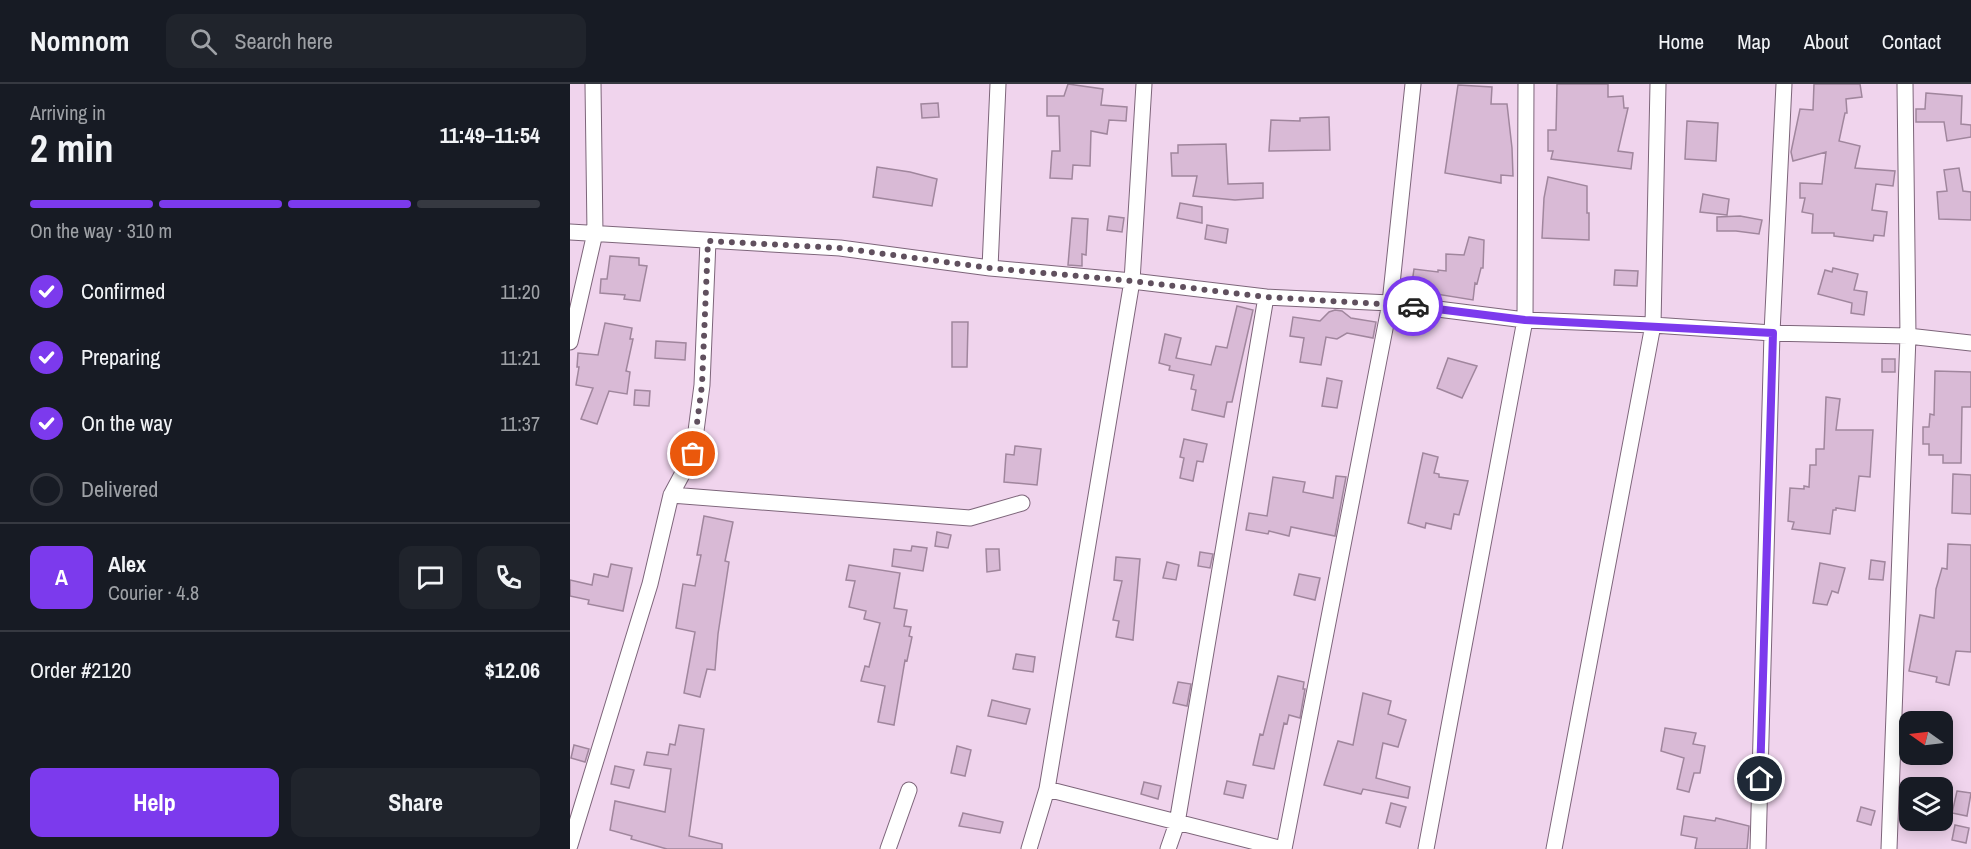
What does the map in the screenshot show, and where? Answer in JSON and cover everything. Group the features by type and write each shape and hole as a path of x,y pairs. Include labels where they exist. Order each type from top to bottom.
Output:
{"street":[{"path":"570,342 595,234 593,84"},
{"path":"990,268 998,84"},
{"path":"1029,849 1047,789 1132,281 1144,84"},
{"path":"1047,789 1283,849 1390,303 1413,84"},
{"path":"1426,849 1525,320 1527,84"},
{"path":"1554,849 1653,325 1658,84"},
{"path":"1758,849 1773,333 1784,84"},
{"path":"1889,849 1908,336 1905,84"},
{"path":"570,232 840,248 990,268 1132,281 1266,297 1390,303 1525,320 1773,333 1908,336 1971,344"},
{"path":"570,845 650,584 671,495 693,454 702,385 708,241"},
{"path":"1168,849 1177,823 1266,297"},
{"path":"671,495 970,518 1022,503"},
{"path":"888,849 909,790"}],"building":[{"path":"1068,84 1103,89 1101,105 1127,107 1126,121 1109,120 1107,134 1091,131 1090,166 1073,165 1072,179 1050,178 1052,151 1060,151 1059,116 1047,116 1047,96 1064,96"},
{"path":"1557,84 1608,84 1608,97 1623,96 1624,108 1628,108 1618,151 1633,153 1631,169 1551,159 1553,151 1548,151 1548,130 1556,130"},
{"path":"1814,84 1860,84 1862,97 1846,99 1847,113 1845,113 1839,141 1860,146 1855,168 1895,171 1893,186 1876,184 1872,210 1887,212 1884,236 1874,235 1873,241 1834,236 1834,233 1812,233 1813,214 1802,212 1805,198 1800,198 1800,183 1822,184 1826,152 1793,161 1791,152 1800,109 1813,110"},
{"path":"1458,85 1492,87 1491,104 1507,104 1513,176 1501,175 1501,183 1445,173"},
{"path":"1926,93 1962,96 1961,124 1971,125 1971,137 1947,141 1944,122 1916,122 1916,109 1925,109"},
{"path":"938,103 939,117 922,118 921,104"},
{"path":"1329,117 1330,150 1269,151 1271,120 1300,121 1300,118"},
{"path":"1687,121 1718,123 1716,161 1685,159"},
{"path":"1226,144 1228,184 1263,183 1263,198 1235,200 1193,196 1197,176 1172,176 1171,153 1178,153 1178,145"},
{"path":"877,167 937,179 932,206 873,197"},
{"path":"1959,168 1963,191 1971,192 1971,220 1939,219 1937,192 1947,191 1944,170"},
{"path":"1548,177 1587,186 1589,240 1542,238 1544,198"},
{"path":"1703,194 1729,199 1727,215 1700,212"},
{"path":"1180,203 1202,207 1202,223 1177,218"},
{"path":"1109,216 1124,218 1122,232 1107,230"},
{"path":"1740,216 1762,220 1759,234 1717,231 1717,217"},
{"path":"1072,218 1088,219 1086,255 1082,254 1082,266 1068,265"},
{"path":"1207,225 1228,229 1226,243 1205,239"},
{"path":"1469,237 1484,240 1483,268 1481,268 1477,284 1475,283 1473,300 1411,290 1414,269 1446,271 1446,254 1464,255"},
{"path":"610,256 639,258 639,265 647,266 640,301 624,299 625,295 600,293 601,279 607,279"},
{"path":"1833,268 1858,274 1854,290 1867,292 1864,315 1851,313 1852,303 1818,294 1825,270 1832,272"},
{"path":"1615,270 1638,271 1637,286 1614,285"},
{"path":"1237,306 1253,310 1232,402 1227,402 1224,417 1192,410 1196,390 1191,389 1194,375 1169,370 1170,366 1159,363 1165,334 1181,338 1176,358 1211,365 1216,346 1227,348"},
{"path":"1342,311 1351,318 1376,322 1373,338 1347,333 1337,339 1326,337 1321,365 1300,362 1304,338 1290,336 1293,317 1320,321 1329,312"},
{"path":"952,322 968,322 967,367 952,367"},
{"path":"605,323 632,328 630,339 633,339 626,371 630,372 627,394 609,391 597,424 581,419 593,388 576,385 579,367 577,367 578,353 598,355"},
{"path":"656,341 686,343 685,360 655,358"},
{"path":"1448,358 1477,366 1462,398 1437,388"},
{"path":"1882,359 1895,359 1895,372 1882,372"},
{"path":"1935,371 1971,372 1971,407 1962,407 1961,463 1943,463 1943,455 1929,455 1929,444 1923,444 1923,427 1929,427 1930,414 1934,415"},
{"path":"1327,378 1342,381 1337,408 1322,406"},
{"path":"635,390 650,391 649,406 634,405"},
{"path":"1826,397 1840,399 1836,430 1873,430 1870,477 1859,476 1855,511 1836,508 1833,510 1830,534 1792,529 1794,522 1788,521 1790,488 1809,487 1810,465 1816,465 1816,449 1824,449"},
{"path":"1184,439 1207,444 1203,462 1197,461 1193,481 1180,478 1184,458 1180,457"},
{"path":"1015,446 1041,449 1037,485 1004,482 1006,454 1014,455"},
{"path":"1423,453 1438,457 1434,473 1439,474 1439,477 1468,481 1459,515 1454,514 1451,529 1426,523 1425,528 1408,523"},
{"path":"1953,474 1971,475 1971,514 1952,513"},
{"path":"1336,476 1346,477 1335,536 1291,527 1289,536 1269,531 1268,534 1246,530 1249,513 1267,516 1273,477 1305,482 1303,492 1333,498"},
{"path":"704,516 733,522 725,561 729,562 715,670 707,669 700,697 684,693 695,632 676,628 683,584 695,586 701,555 697,555"},
{"path":"937,532 951,535 948,548 935,546"},
{"path":"1948,544 1971,545 1971,652 1956,651 1949,685 1936,682 1937,677 1909,671 1920,615 1934,618 1936,589 1942,568 1947,569"},
{"path":"912,546 927,548 923,571 892,566 894,549 911,551"},
{"path":"986,549 999,549 1000,570 987,572"},
{"path":"1200,552 1213,554 1210,568 1198,566"},
{"path":"1116,557 1140,559 1133,640 1116,637 1119,621 1113,620 1122,581 1114,580"},
{"path":"1871,560 1885,562 1883,580 1869,579"},
{"path":"1167,562 1179,565 1176,580 1163,578"},
{"path":"1820,563 1845,568 1838,593 1832,591 1827,605 1813,603"},
{"path":"611,564 632,568 623,611 588,604 589,600 570,596 570,580 592,585 594,574 608,577"},
{"path":"849,565 900,573 894,608 907,610 904,626 911,627 909,636 912,637 907,661 905,660 894,725 878,722 885,686 861,681 865,666 869,667 880,623 864,619 866,611 849,607 855,581 846,580"},
{"path":"1299,574 1320,578 1315,600 1294,595"},
{"path":"1016,654 1035,657 1033,672 1013,669"},
{"path":"1278,676 1304,682 1303,689 1305,689 1300,718 1289,715 1287,724 1284,723 1274,769 1253,765"},
{"path":"1178,682 1191,684 1187,706 1173,703"},
{"path":"1363,693 1391,701 1388,714 1406,720 1398,747 1383,743 1376,778 1410,787 1408,798 1363,789 1361,794 1324,785 1338,741 1353,745"},
{"path":"992,700 1030,709 1026,724 988,716"},
{"path":"679,725 704,729 689,836 722,844 722,849 667,849 631,839 632,836 610,830 615,801 665,812 671,769 644,765 647,752 668,755 670,744 675,745"},
{"path":"1665,728 1696,733 1693,744 1705,746 1700,773 1694,773 1689,792 1677,789 1684,758 1661,751"},
{"path":"574,745 589,749 585,762 571,758"},
{"path":"957,746 971,750 965,776 951,773"},
{"path":"615,766 634,770 629,788 611,784"},
{"path":"1227,781 1246,785 1243,798 1224,794"},
{"path":"1144,782 1161,786 1158,799 1141,794"},
{"path":"1957,791 1971,793 1967,816 1953,813"},
{"path":"1391,803 1406,807 1400,827 1386,823"},
{"path":"1861,807 1875,811 1871,825 1857,821"},
{"path":"963,813 1003,822 1000,833 959,826"},
{"path":"1684,816 1715,821 1716,818 1749,826 1747,849 1695,849 1697,838 1681,835"},
{"path":"1955,825 1969,828 1966,843 1952,840"}],"way so far":[{"path":"693,454 702,385 708,241 840,248 990,268 1132,281 1266,297 1413,306"}],"route":[{"path":"1413,306 1525,320 1773,333 1760,779"}]}
